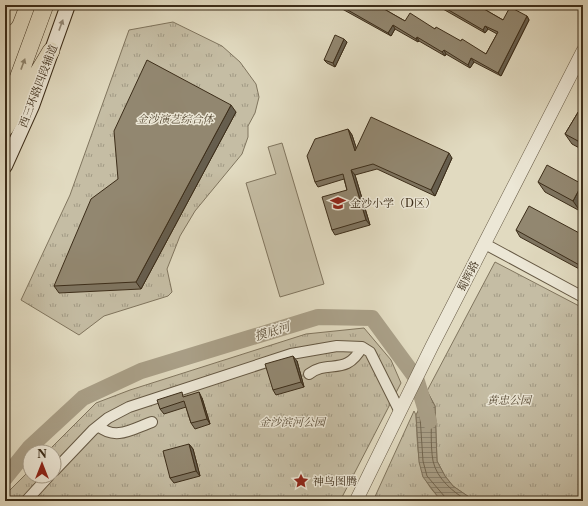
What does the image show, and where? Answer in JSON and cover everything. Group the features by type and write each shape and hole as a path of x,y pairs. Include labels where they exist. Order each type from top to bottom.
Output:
{"highway":[{"path":"5,18 10,5"},
{"path":"5,114 45,5"},
{"path":"5,128 51,51"}],"main road":[{"name":"西三环路四段辅道","path":"5,166 32,106 68,5"}],"street":[{"name":"蜀辉路","path":"356,501 421,368 583,51"},
{"path":"484,244 583,297"},
{"path":"62,462 98,426 108,418 129,407 291,354 337,346 362,347 370,352 400,412"},
{"path":"309,374 314,370 343,366 352,361 362,347"},
{"path":"98,426 110,434 119,434 152,422"},
{"path":"26,501 42,484"}],"green space":[{"name":"金沙演艺综合体","path":"173,22 222,46 240,62 256,84 259,97 255,113 248,126 248,137 242,154 195,211 180,236 167,269 172,292 168,296 104,316 79,335 21,300 70,195 129,30"},
{"path":"282,143 324,284 280,297 246,183 276,174 268,147"},
{"name":"黄忠公园","path":"495,262 583,308 583,501 475,501 453,486 445,476 437,461 435,406 427,391"},
{"name":"金沙滨河公园","path":"364,328 391,360 401,383 340,501 12,501 5,498 5,495 22,478 22,484 62,484 62,444 55,444 96,403 130,390 306,334"},
{"path":"414,411 416,415 418,451 423,473 435,493 444,501 373,501"}],"water":[{"path":"427,391 435,406 437,461 445,476 453,486 475,501 444,501 438,497 423,477 419,462 416,415"}],"building":[{"path":"339,5 377,5 405,21 410,13 435,29 436,27 461,41 462,39 486,54 498,32 485,26 483,30 440,5 477,5 503,20 510,7 527,16 498,73 471,58 468,65 444,50 442,52 393,25 388,33"},
{"path":"335,35 344,39 333,63 324,60"},
{"path":"147,60 231,105 136,282 54,286 91,199 118,179 114,131"},
{"path":"583,104 583,133 578,141 565,134"},
{"path":"371,117 449,153 431,190 373,164 351,170 366,220 332,230 322,197 347,190 343,174 315,182 307,156 315,139 348,129 355,151"},
{"path":"547,165 582,184 573,201 538,182"},
{"path":"529,206 583,235 583,267 516,230"},
{"path":"293,356 301,382 273,390 265,364"},
{"path":"182,392 183,397 199,392 207,419 191,423 184,401 160,409 157,400"},
{"path":"189,444 196,471 170,478 163,451"}],"waterway":[{"name":"摸底河","path":"5,478 30,447 83,398 141,371 318,317 372,318 416,378 429,421"}],"place":[{"name":"金沙小学（D区）","path":"338,203"},
{"name":"神鸟图腾","path":"301,481"}]}
